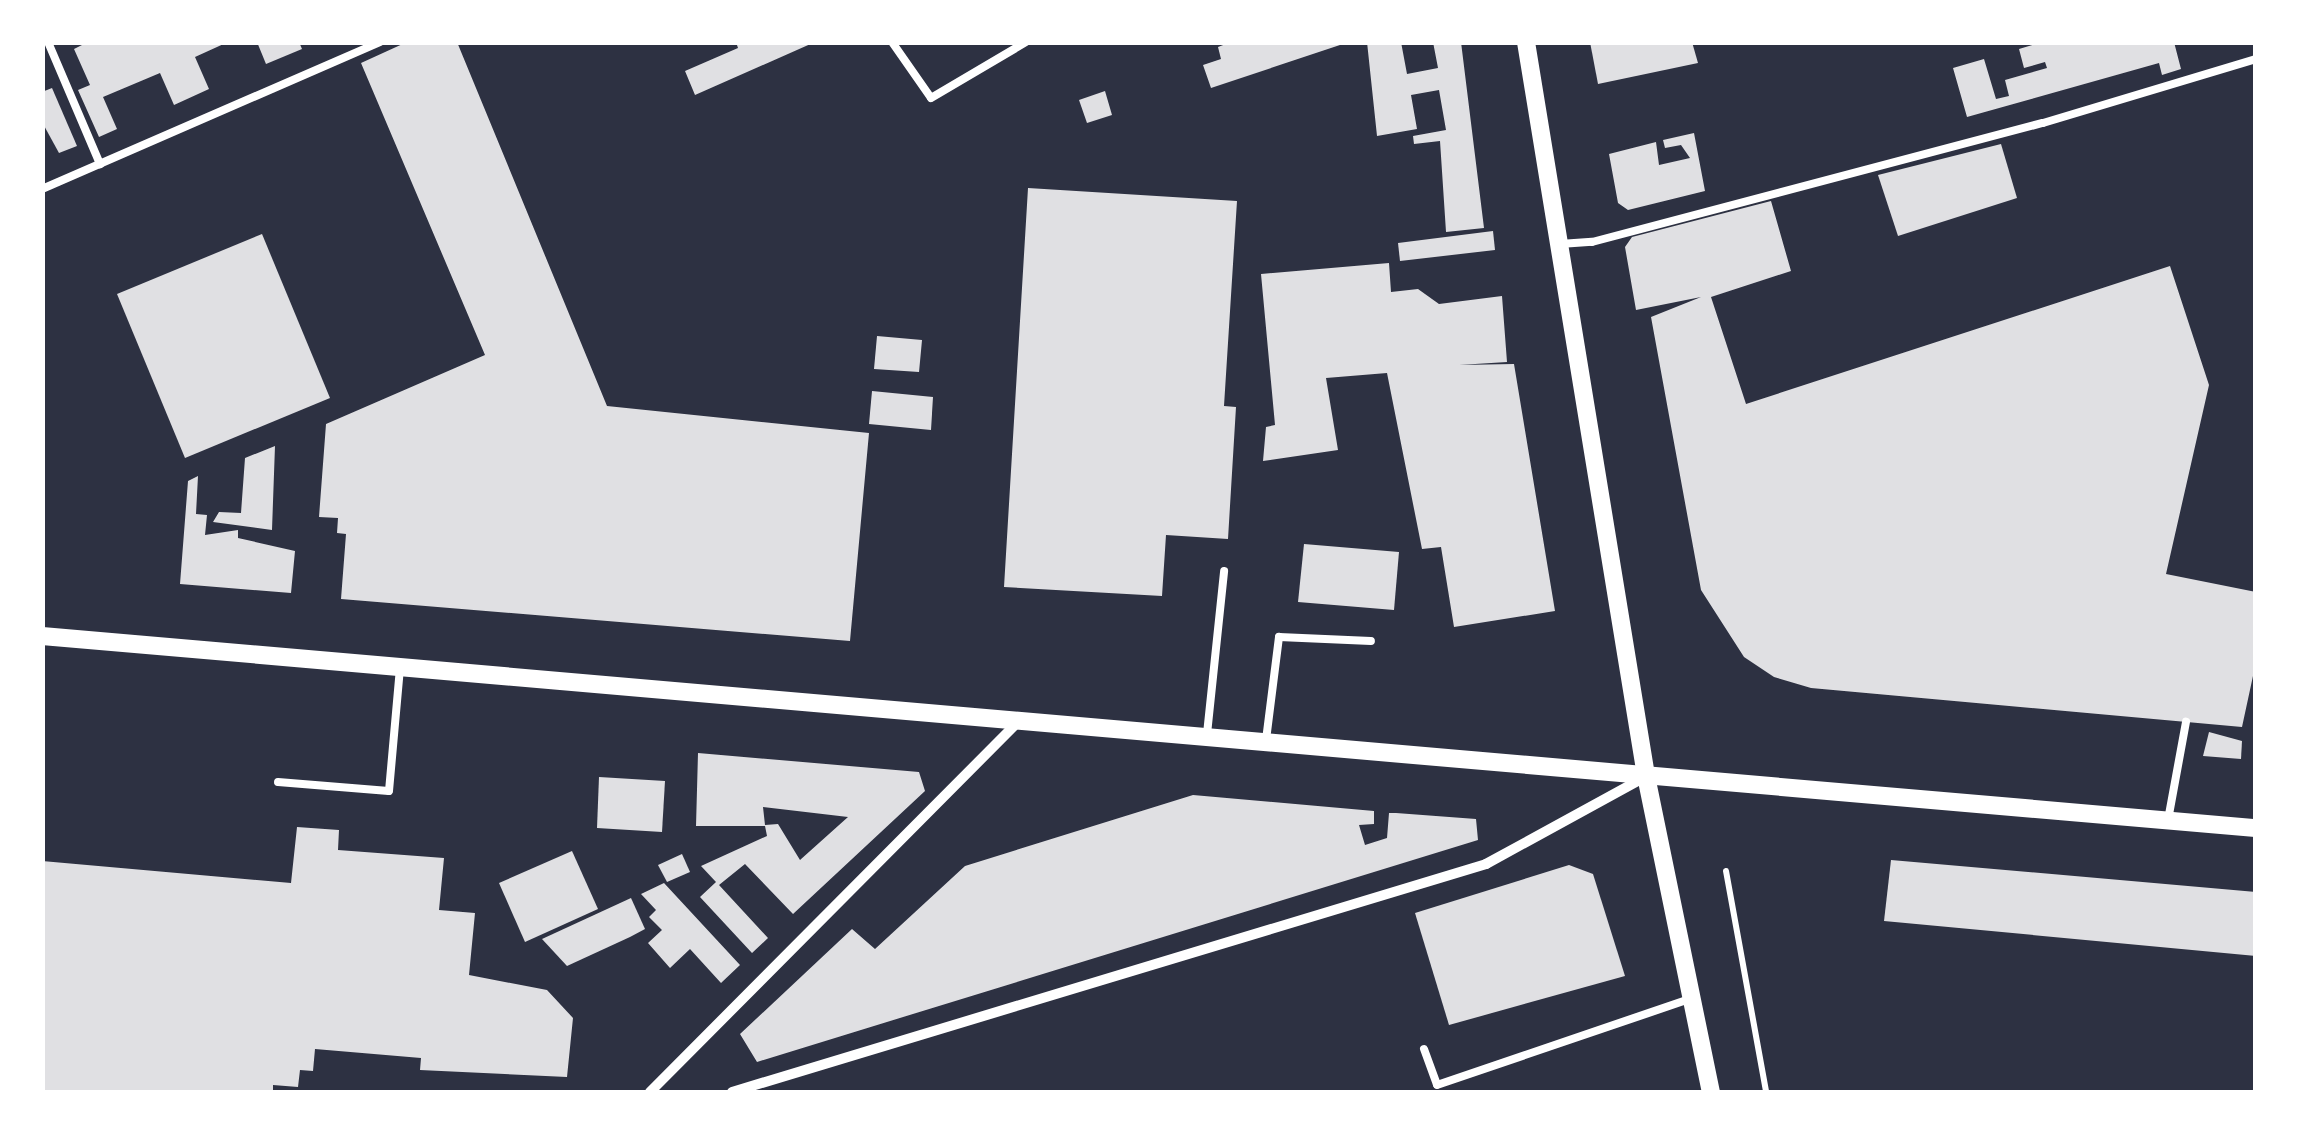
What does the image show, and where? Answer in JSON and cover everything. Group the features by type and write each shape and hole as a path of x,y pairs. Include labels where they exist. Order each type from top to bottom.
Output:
{"street":[{"path":"1526,42 1646,776 1711,1092"},
{"path":"42,636 2256,828"},
{"path":"650,1092 1017,722"},
{"path":"732,1092 1486,864 1646,776"}],"lane":[{"path":"48,42 100,164"},
{"path":"42,189 380,42"},
{"path":"892,42 931,98 1026,42"},
{"path":"1560,244 1592,242 2043,123 2256,59"},
{"path":"1206,739 1224,571"},
{"path":"1265,744 1280,637 1370,641"},
{"path":"278,782 389,791 400,668"},
{"path":"2168,820 2186,722"},
{"path":"1424,1049 1438,1089 1692,998"}],"path":[{"path":"1726,871 1766,1092"}],"building":[{"path":"88,42 228,42 195,57 209,89 174,105 160,73 103,97 117,129 99,137 78,90 90,85 74,49"},
{"path":"257,42 299,42 302,49 266,64"},
{"path":"407,42 457,42 607,406 869,433 850,641 341,599 346,534 337,533 338,518 319,517 326,424 485,355 361,63"},
{"path":"736,42 815,42 695,95 685,71 738,48"},
{"path":"1231,42 1346,43 1211,88 1203,65 1221,59 1218,47"},
{"path":"1367,42 1401,42 1407,74 1438,68 1433,42 1461,42 1484,228 1446,232 1440,141 1414,144 1413,136 1446,130 1439,90 1411,95 1417,129 1377,136"},
{"path":"1590,42 1692,42 1698,63 1598,84"},
{"path":"2042,42 2174,42 2181,69 2162,75 2159,63 1967,117 1953,68 1984,59 1996,99 2009,96 2005,80 2047,68 2045,62 2024,68 2019,49"},
{"path":"52,88 77,146 59,153 42,122 42,92"},
{"path":"1105,91 1112,115 1087,123 1079,100"},
{"path":"1694,133 1705,191 1628,210 1618,203 1609,154 1656,142 1659,165 1690,158 1681,145 1665,148 1663,140"},
{"path":"2001,144 2017,198 1898,236 1878,175"},
{"path":"1028,188 1237,201 1224,406 1236,407 1228,539 1166,535 1162,596 1004,587"},
{"path":"1771,201 1791,271 1711,297 1746,404 2170,266 2209,385 2166,574 2256,592 2256,662 2242,727 1811,688 1774,677 1744,657 1701,590 1651,317 1701,297 1636,310 1625,247 1632,237"},
{"path":"1493,231 1495,250 1400,261 1398,243"},
{"path":"262,234 330,398 185,458 117,294"},
{"path":"1389,263 1391,292 1418,289 1439,304 1502,296 1507,362 1459,365 1514,364 1555,611 1454,627 1441,547 1422,549 1387,373 1326,378 1338,450 1263,461 1266,427 1275,425 1261,274"},
{"path":"877,336 922,340 919,372 874,369"},
{"path":"872,391 933,397 931,430 869,424"},
{"path":"275,446 272,530 213,522 219,512 241,513 245,458"},
{"path":"198,476 196,514 207,515 205,535 238,530 238,538 295,551 291,593 180,584 188,481"},
{"path":"1304,544 1399,552 1394,610 1298,602"},
{"path":"2209,732 2242,741 2241,759 2203,756"},
{"path":"698,753 919,772 925,791 793,914 745,864 719,885 768,938 752,953 700,897 716,882 701,866 767,836 765,826 696,826","holes":["763,807 848,817 800,860 778,824 765,825"]},
{"path":"599,777 665,781 662,832 597,828"},
{"path":"1193,795 1374,811 1374,824 1359,825 1365,845 1387,838 1389,813 1476,819 1478,840 757,1062 740,1034 852,929 875,949 965,866"},
{"path":"297,827 339,830 338,850 444,858 439,910 475,913 469,975 547,990 573,1018 567,1077 420,1070 421,1058 315,1049 313,1071 300,1070 298,1087 273,1085 273,1092 42,1092 42,861 291,883"},
{"path":"572,851 598,909 525,942 499,883"},
{"path":"682,854 690,872 667,882 658,865"},
{"path":"1891,860 2256,892 2256,956 1884,921"},
{"path":"1569,865 1593,874 1625,976 1449,1025 1415,913"},
{"path":"664,883 740,965 721,983 690,949 670,968 648,943 662,930 649,917 656,910 641,894"},
{"path":"631,898 645,929 630,937 567,966 542,939"}]}
